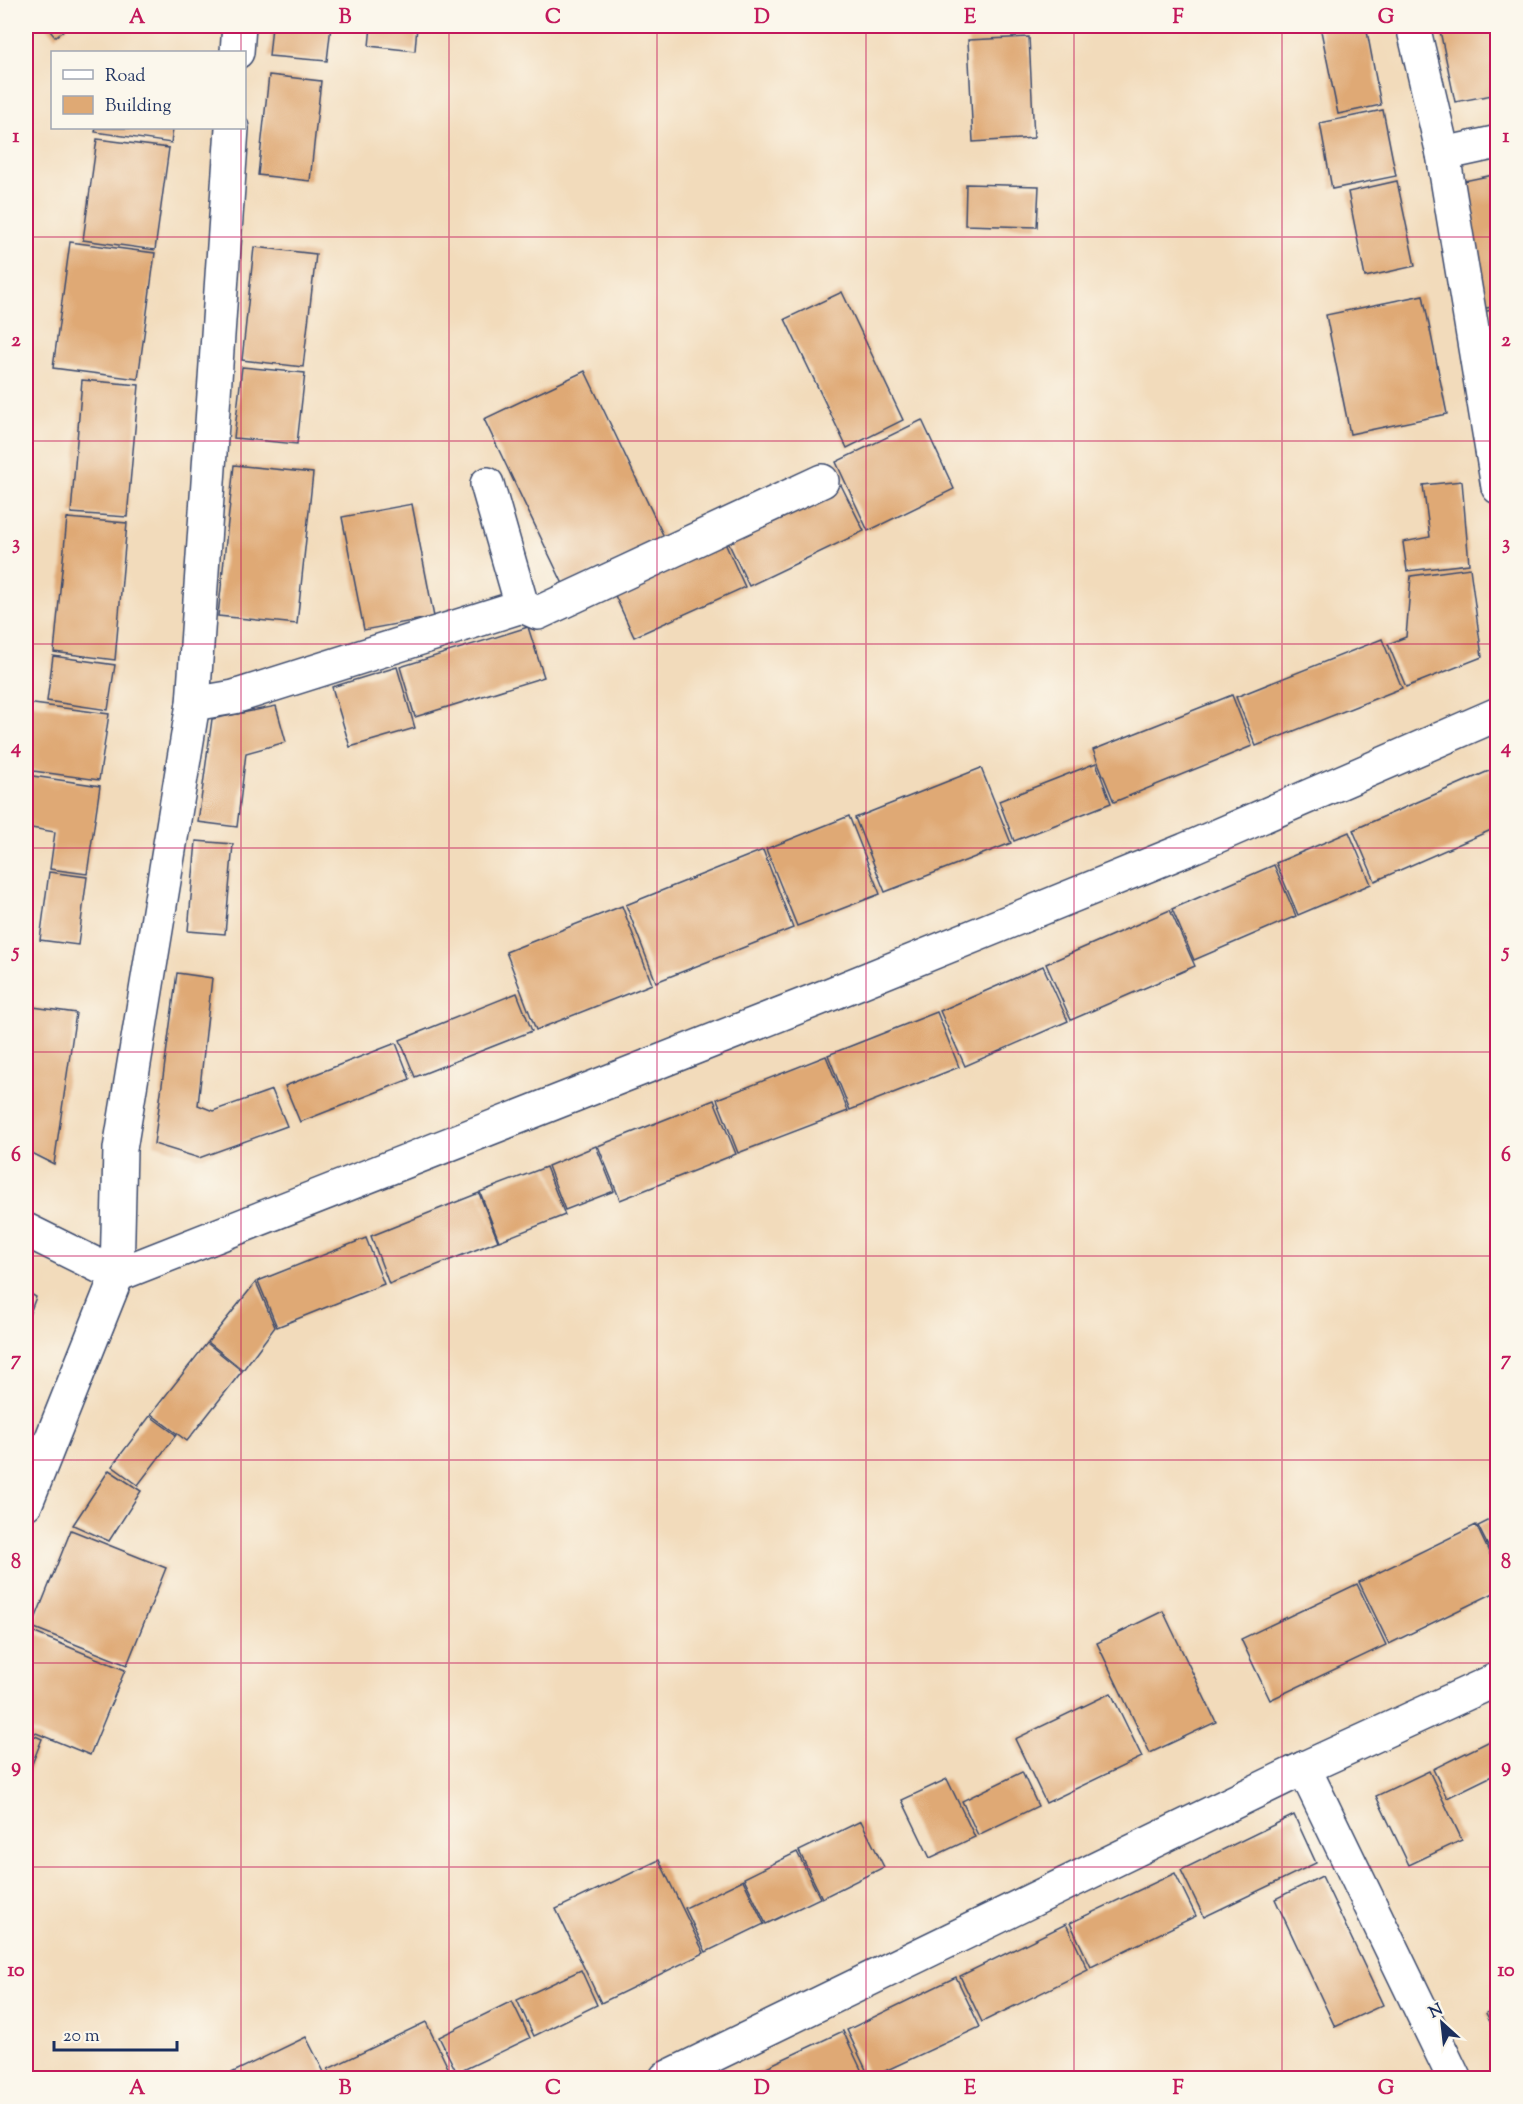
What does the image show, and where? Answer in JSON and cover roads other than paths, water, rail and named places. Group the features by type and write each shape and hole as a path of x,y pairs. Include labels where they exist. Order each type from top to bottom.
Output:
{"street":[{"path":"237,51 239,26"},
{"path":"1413,26 1443,154 1497,487"},
{"path":"26,1503 117,1275 120,1149 193,704 232,129"},
{"path":"1443,154 1497,142"},
{"path":"193,704 234,696 522,606 538,613 822,481"},
{"path":"487,484 522,606"},
{"path":"26,1230 117,1275 1142,868 1497,714"},
{"path":"666,2079 1304,1768 1497,1679"},
{"path":"1304,1768 1454,2079"}]}
